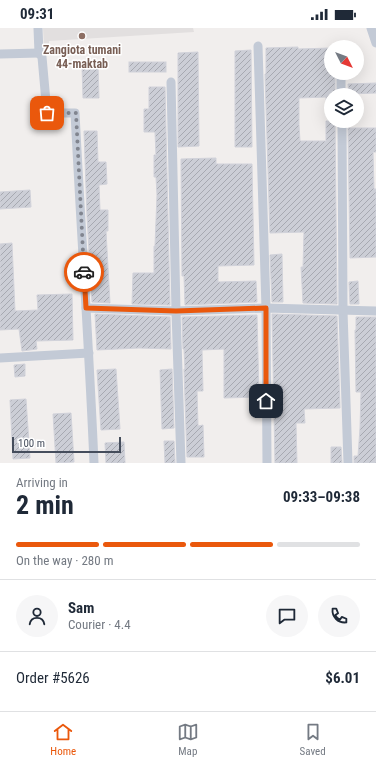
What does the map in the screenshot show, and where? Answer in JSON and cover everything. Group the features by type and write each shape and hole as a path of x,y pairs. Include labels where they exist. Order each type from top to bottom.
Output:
{"street":[{"path":"38,28 39,53 42,57 47,113 76,113 94,463"},
{"path":"371,28 376,43"},
{"path":"258,46 266,308 267,463"},
{"path":"0,54 39,53"},
{"path":"171,82 181,463"},
{"path":"342,128 343,311 348,463"},
{"path":"86,308 176,311 266,308 376,311"},
{"path":"0,358 89,353"}],"shaded area":[{"name":"Zangiota tumani 44-maktab","path":"43,28 193,28 194,32 49,41 49,45 44,45"}],"building":[{"path":"266,48 324,48 324,80 335,80 335,88 324,88 324,97 299,98 299,125 300,141 326,141 326,128 335,128 337,304 303,303 301,267 303,267 304,232 270,233 265,74"},
{"path":"251,50 252,147 235,147 235,51"},
{"path":"198,52 199,146 178,147 178,53"},
{"path":"129,62 166,62 166,72 129,72"},
{"path":"98,65 99,98 83,98 82,66"},
{"path":"376,83 376,93 364,93 364,88 348,88 348,84"},
{"path":"149,87 165,87 170,305 132,304 133,273 154,273 157,195 156,177 154,177 154,155 156,155 155,132 144,132 144,109 149,109"},
{"path":"348,128 376,128 376,152 373,152 374,189 376,189 376,257 350,258"},
{"path":"84,131 97,131 98,162 106,162 107,184 99,185 100,210 108,210 108,231 106,231 110,303 92,302"},
{"path":"216,158 216,164 252,164 254,265 218,266 218,282 256,281 257,302 185,305 184,276 182,276 181,159"},
{"path":"30,190 31,207 0,209 0,192"},
{"path":"12,243 15,311 38,310 37,295 72,294 73,340 36,341 37,349 22,351 19,329 0,330 0,244"},
{"path":"282,254 283,302 272,302 270,255"},
{"path":"358,281 359,304 350,304 349,282"},
{"path":"95,314 170,317 171,349 139,348 97,350"},
{"path":"272,314 337,316 340,408 304,409 305,423 296,423 297,463 275,463"},
{"path":"257,315 259,397 224,398 224,349 202,350 203,391 197,391 198,426 203,425 204,457 187,457 182,317"},
{"path":"356,317 376,317 376,463 354,463 354,456 358,456 361,392 356,392"},
{"path":"25,364 25,376 15,377 14,365"},
{"path":"116,369 120,429 101,430 97,370"},
{"path":"172,369 174,428 162,429 160,370"},
{"path":"26,399 30,458 13,459 10,400"},
{"path":"71,413 74,462 56,463 53,414"},
{"path":"164,441 174,441 175,463 165,463"},
{"path":"124,442 125,463 106,463 105,443"},
{"path":"331,447 341,447 342,463 331,463"}],"way so far":[{"path":"47,113 76,113 84,272"}],"place":[{"name":"Zangiota tumani 44-maktab","path":"82,36"}],"route":[{"path":"84,272 86,308 176,311 266,308 266,401"}]}
